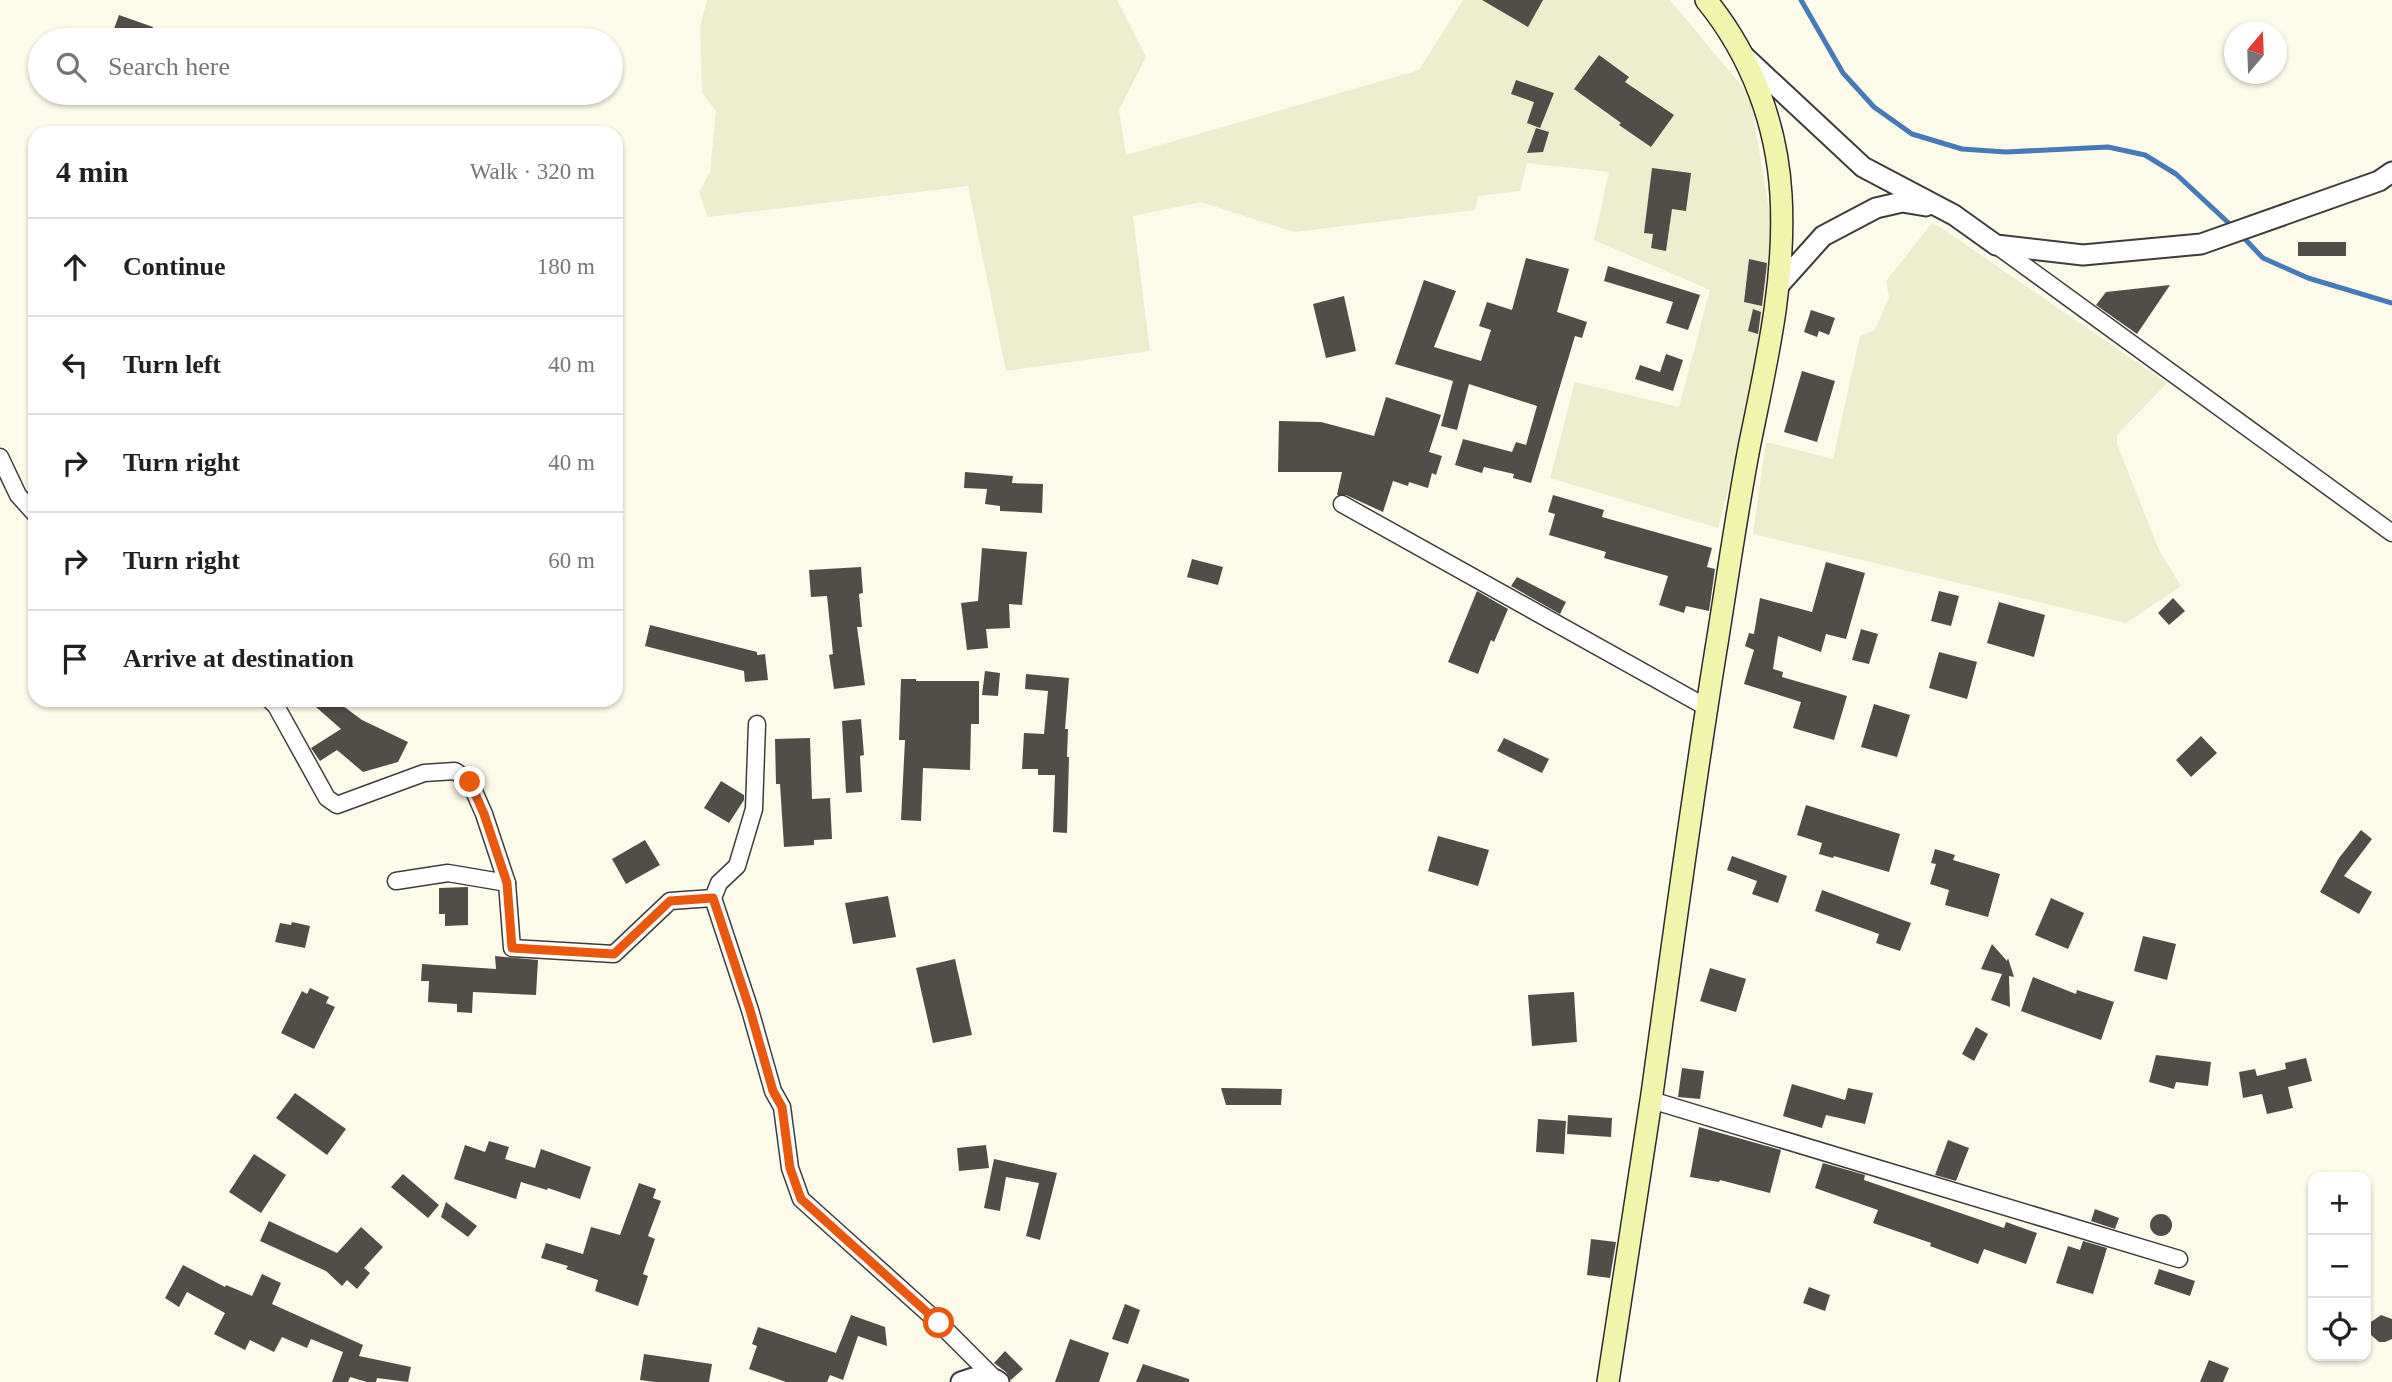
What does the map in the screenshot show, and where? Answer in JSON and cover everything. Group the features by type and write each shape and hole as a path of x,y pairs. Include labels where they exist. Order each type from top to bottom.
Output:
{"main road":[{"path":"1608,1382 1706,707 1747,460 1780,284 1783,239 1781,191 1767,112 1745,57 1706,0"}],"street":[{"path":"1745,57 1863,167 1954,215 2392,533"},
{"path":"1996,245 2083,256 2201,244 2388,179"},
{"path":"1780,284 1823,236 1876,208 1902,202 1919,203 1954,215"},
{"path":"0,457 18,495 28,506"},
{"path":"1342,504 1706,707"},
{"path":"277,707 327,798 337,804 425,773 455,771 470,782 484,814 507,883 512,948 614,954 670,901 713,898"},
{"path":"757,724 754,808 737,866 719,883 713,898 773,1091 782,1107 790,1168 801,1199 939,1323 998,1381"},
{"path":"396,881 448,873 507,883"},
{"path":"1651,1100 2179,1259"},
{"path":"961,1382 973,1378 998,1381"}],"green space":[{"path":"707,0 1117,0 1146,57 1119,110 1126,155 1419,70 1463,0 1670,0 1750,96 1773,234 1774,316 1718,528 1550,478 1575,382 1679,407 1710,290 1594,240 1609,172 1527,163 1520,191 1478,196 1475,210 1294,232 1201,202 1133,216 1150,351 1006,371 968,186 708,217 699,192 710,172 716,111 702,93 700,27"},
{"path":"1932,223 2167,383 2117,435 2117,444 2159,550 2181,586 2126,623 1753,534 1766,442 1833,459 1860,336 1875,330 1889,297 1886,281"}],"building":[{"path":"1482,0 1543,0 1528,27"},
{"path":"119,15 153,27 153,28 114,28"},
{"path":"1599,55 1629,77 1625,82 1674,115 1651,147 1574,89"},
{"path":"1516,80 1554,93 1540,128 1527,123 1534,102 1511,94"},
{"path":"1536,128 1549,132 1543,152 1527,153"},
{"path":"1652,168 1691,173 1686,211 1672,209 1666,251 1651,248 1653,234 1644,233"},
{"path":"2298,242 2346,242 2346,256 2298,256"},
{"path":"1526,258 1569,269 1557,312 1587,322 1582,338 1575,336 1531,483 1513,478 1514,474 1484,467 1482,473 1455,465 1463,439 1512,452 1516,442 1526,445 1537,406 1469,384 1457,430 1441,426 1453,381 1395,364 1424,280 1456,291 1434,347 1481,361 1491,330 1479,326 1487,302 1512,310"},
{"path":"1749,259 1767,263 1762,306 1744,302"},
{"path":"1608,266 1700,295 1688,330 1666,323 1673,302 1604,281"},
{"path":"2170,285 2137,334 2096,305 2106,292"},
{"path":"1344,296 1356,351 1326,358 1313,304"},
{"path":"1753,309 1761,312 1758,334 1748,331"},
{"path":"1811,310 1835,318 1829,335 1819,331 1817,337 1804,332"},
{"path":"1666,354 1683,360 1673,391 1635,379 1640,365 1660,372"},
{"path":"1802,371 1835,381 1817,442 1784,432"},
{"path":"1386,397 1441,415 1429,452 1442,456 1436,475 1432,473 1428,488 1409,482 1408,486 1393,481 1383,512 1346,495 1337,495 1342,472 1278,472 1279,421 1321,422 1374,436"},
{"path":"965,472 1013,476 1012,483 1043,484 1042,513 1000,511 1000,506 985,504 987,489 964,488"},
{"path":"1553,495 1604,510 1602,517 1712,548 1707,567 1715,569 1709,611 1686,606 1684,613 1659,605 1668,576 1604,558 1606,552 1549,535 1555,514 1548,512"},
{"path":"982,548 1027,552 1022,605 1009,604 1010,628 986,629 988,648 967,650 961,603 978,601"},
{"path":"1192,559 1223,567 1218,585 1187,577"},
{"path":"1826,562 1865,573 1846,639 1826,634 1821,652 1778,636 1773,669 1783,672 1782,677 1847,696 1834,740 1793,728 1801,702 1744,684 1754,650 1745,646 1749,633 1754,634 1760,598 1812,612"},
{"path":"861,567 863,593 859,594 862,627 857,627 865,685 834,689 829,655 833,654 827,596 811,597 809,570"},
{"path":"1517,577 1566,602 1560,614 1511,586"},
{"path":"1477,591 1508,609 1494,642 1491,640 1478,674 1448,662"},
{"path":"1939,591 1959,596 1951,626 1931,621"},
{"path":"2173,598 2185,611 2169,625 2158,613"},
{"path":"1999,602 2045,615 2034,657 1987,643"},
{"path":"650,625 757,652 757,655 765,654 768,680 745,682 744,671 645,646"},
{"path":"1861,629 1878,634 1869,664 1852,660"},
{"path":"1939,652 1977,662 1967,699 1929,688"},
{"path":"985,671 1000,673 998,696 982,695"},
{"path":"1026,674 1069,678 1065,729 1068,729 1069,757 1067,833 1053,832 1055,775 1038,775 1038,769 1022,769 1024,733 1044,734 1048,691 1025,689"},
{"path":"901,679 979,681 979,724 971,724 970,770 923,768 921,821 901,820 905,740 899,740"},
{"path":"1874,704 1910,715 1897,757 1861,747"},
{"path":"316,707 344,707 362,720 408,742 398,762 363,772 337,750 320,761 311,748 341,729"},
{"path":"861,719 864,755 860,756 862,792 846,793 842,721"},
{"path":"2201,736 2217,753 2191,777 2176,760"},
{"path":"810,738 812,799 830,798 832,839 814,840 814,845 784,847 780,784 776,784 775,739"},
{"path":"1504,738 1549,759 1542,773 1497,751"},
{"path":"721,781 744,795 744,800 729,823 704,808"},
{"path":"1806,805 1900,834 1889,872 1819,854 1822,843 1797,835"},
{"path":"2361,830 2372,839 2344,876 2372,892 2359,914 2320,892 2339,858"},
{"path":"1438,836 1489,850 1478,886 1428,871"},
{"path":"645,840 660,865 626,884 612,859"},
{"path":"1935,849 1955,855 1953,860 2000,874 1988,917 1945,905 1949,890 1930,884 1936,864 1931,863"},
{"path":"1732,856 1787,876 1778,903 1752,894 1757,881 1727,870"},
{"path":"468,887 468,925 445,926 445,914 439,914 439,888"},
{"path":"1822,890 1911,923 1900,951 1876,943 1879,934 1815,911"},
{"path":"888,896 896,937 853,944 845,903"},
{"path":"2051,898 2084,913 2068,949 2035,935"},
{"path":"292,922 310,926 305,948 275,942 280,923 291,925"},
{"path":"2143,936 2176,944 2167,980 2134,971"},
{"path":"1992,944 2007,961 2008,958 2014,977 2009,976 2010,1007 1991,1000 2002,974 1981,969"},
{"path":"495,956 538,960 536,995 473,992 472,1013 457,1012 457,1004 428,1002 429,981 421,981 422,964 496,969"},
{"path":"955,959 972,1035 933,1043 916,968"},
{"path":"1710,968 1746,979 1736,1012 1700,1001"},
{"path":"2033,977 2076,994 2077,990 2114,1002 2101,1040 2021,1011"},
{"path":"310,988 329,997 326,1003 335,1007 314,1049 281,1033 302,991 307,994"},
{"path":"1574,992 1577,1042 1532,1046 1528,995"},
{"path":"1976,1027 1988,1034 1974,1061 1962,1054"},
{"path":"2156,1055 2211,1062 2208,1086 2176,1082 2174,1089 2149,1082"},
{"path":"2306,1058 2312,1081 2288,1087 2293,1108 2267,1114 2262,1094 2243,1098 2239,1072 2255,1069 2257,1076 2286,1069 2285,1063"},
{"path":"1682,1068 1704,1071 1700,1099 1678,1097"},
{"path":"1792,1084 1845,1100 1848,1088 1873,1093 1865,1124 1826,1115 1822,1128 1783,1116"},
{"path":"1221,1088 1282,1089 1281,1105 1226,1105"},
{"path":"295,1093 346,1129 327,1155 276,1118"},
{"path":"1568,1115 1612,1118 1611,1137 1567,1134"},
{"path":"1538,1119 1566,1121 1564,1154 1536,1152"},
{"path":"1699,1127 1781,1150 1770,1193 1720,1180 1690,1177"},
{"path":"1948,1140 1969,1148 1956,1181 1935,1175"},
{"path":"489,1141 509,1147 505,1159 535,1168 541,1149 591,1167 580,1199 521,1182 516,1199 454,1179 465,1145 485,1152"},
{"path":"986,1145 989,1168 959,1171 957,1148"},
{"path":"254,1154 286,1175 261,1213 229,1192"},
{"path":"994,1159 1057,1173 1040,1240 1026,1236 1039,1183 1006,1177 1000,1211 984,1208"},
{"path":"1823,1163 1865,1175 1864,1180 2004,1228 2006,1222 2037,1233 2026,1264 1984,1249 1978,1264 1930,1246 1931,1243 1873,1223 1878,1210 1815,1188"},
{"path":"403,1174 439,1205 428,1218 391,1187"},
{"path":"639,1183 656,1189 653,1198 661,1201 648,1236 655,1239 643,1274 648,1276 638,1306 595,1291 598,1280 566,1269 568,1266 541,1258 546,1243 583,1254 591,1227 620,1235"},
{"path":"446,1202 477,1226 468,1237 441,1217"},
{"path":"2095,1209 2119,1218 2115,1229 2091,1221"},
{"path":"2161,1214 2169,1217 2172,1225 2169,1233 2161,1236 2153,1233 2150,1225 2153,1217"},
{"path":"269,1221 337,1253 361,1227 383,1247 364,1268 370,1273 357,1289 347,1280 342,1286 326,1271 260,1241"},
{"path":"1591,1239 1616,1242 1610,1278 1587,1275"},
{"path":"2083,1241 2107,1248 2093,1294 2056,1283 2068,1246 2080,1250"},
{"path":"183,1265 225,1287 226,1285 252,1296 262,1274 281,1283 272,1304 363,1345 359,1356 411,1367 408,1382 377,1378 376,1382 367,1382 350,1377 348,1382 332,1382 343,1352 311,1339 307,1348 282,1337 274,1352 250,1340 245,1350 214,1334 225,1313 187,1292 179,1307 165,1298"},
{"path":"2159,1269 2195,1281 2190,1296 2154,1284"},
{"path":"1809,1287 1830,1295 1825,1311 1803,1303"},
{"path":"1125,1304 1140,1310 1128,1344 1112,1339"},
{"path":"851,1315 885,1327 887,1346 858,1336 843,1380 830,1375 827,1382 786,1382 749,1369 757,1346 752,1344 758,1327 836,1353"},
{"path":"2381,1315 2392,1319 2392,1339 2379,1342 2371,1335 2371,1322"},
{"path":"1070,1339 1109,1353 1099,1382 1055,1382"},
{"path":"1005,1351 1023,1369 1011,1380 1006,1372 994,1363"},
{"path":"644,1354 712,1364 709,1382 640,1380"},
{"path":"2209,1360 2229,1368 2223,1382 2200,1382"},
{"path":"1143,1364 1189,1379 1189,1382 1136,1382"}],"waterway":[{"path":"1801,0 1843,73 1874,107 1912,134 1962,149 2006,152 2108,147 2145,155 2176,174 2234,228"},
{"path":"2241,235 2263,258 2308,278 2392,303"}],"route":[{"path":"470,782 484,814 507,883 512,948 614,954 670,901 713,898 773,1091 782,1107 790,1168 801,1199 939,1323"}]}
